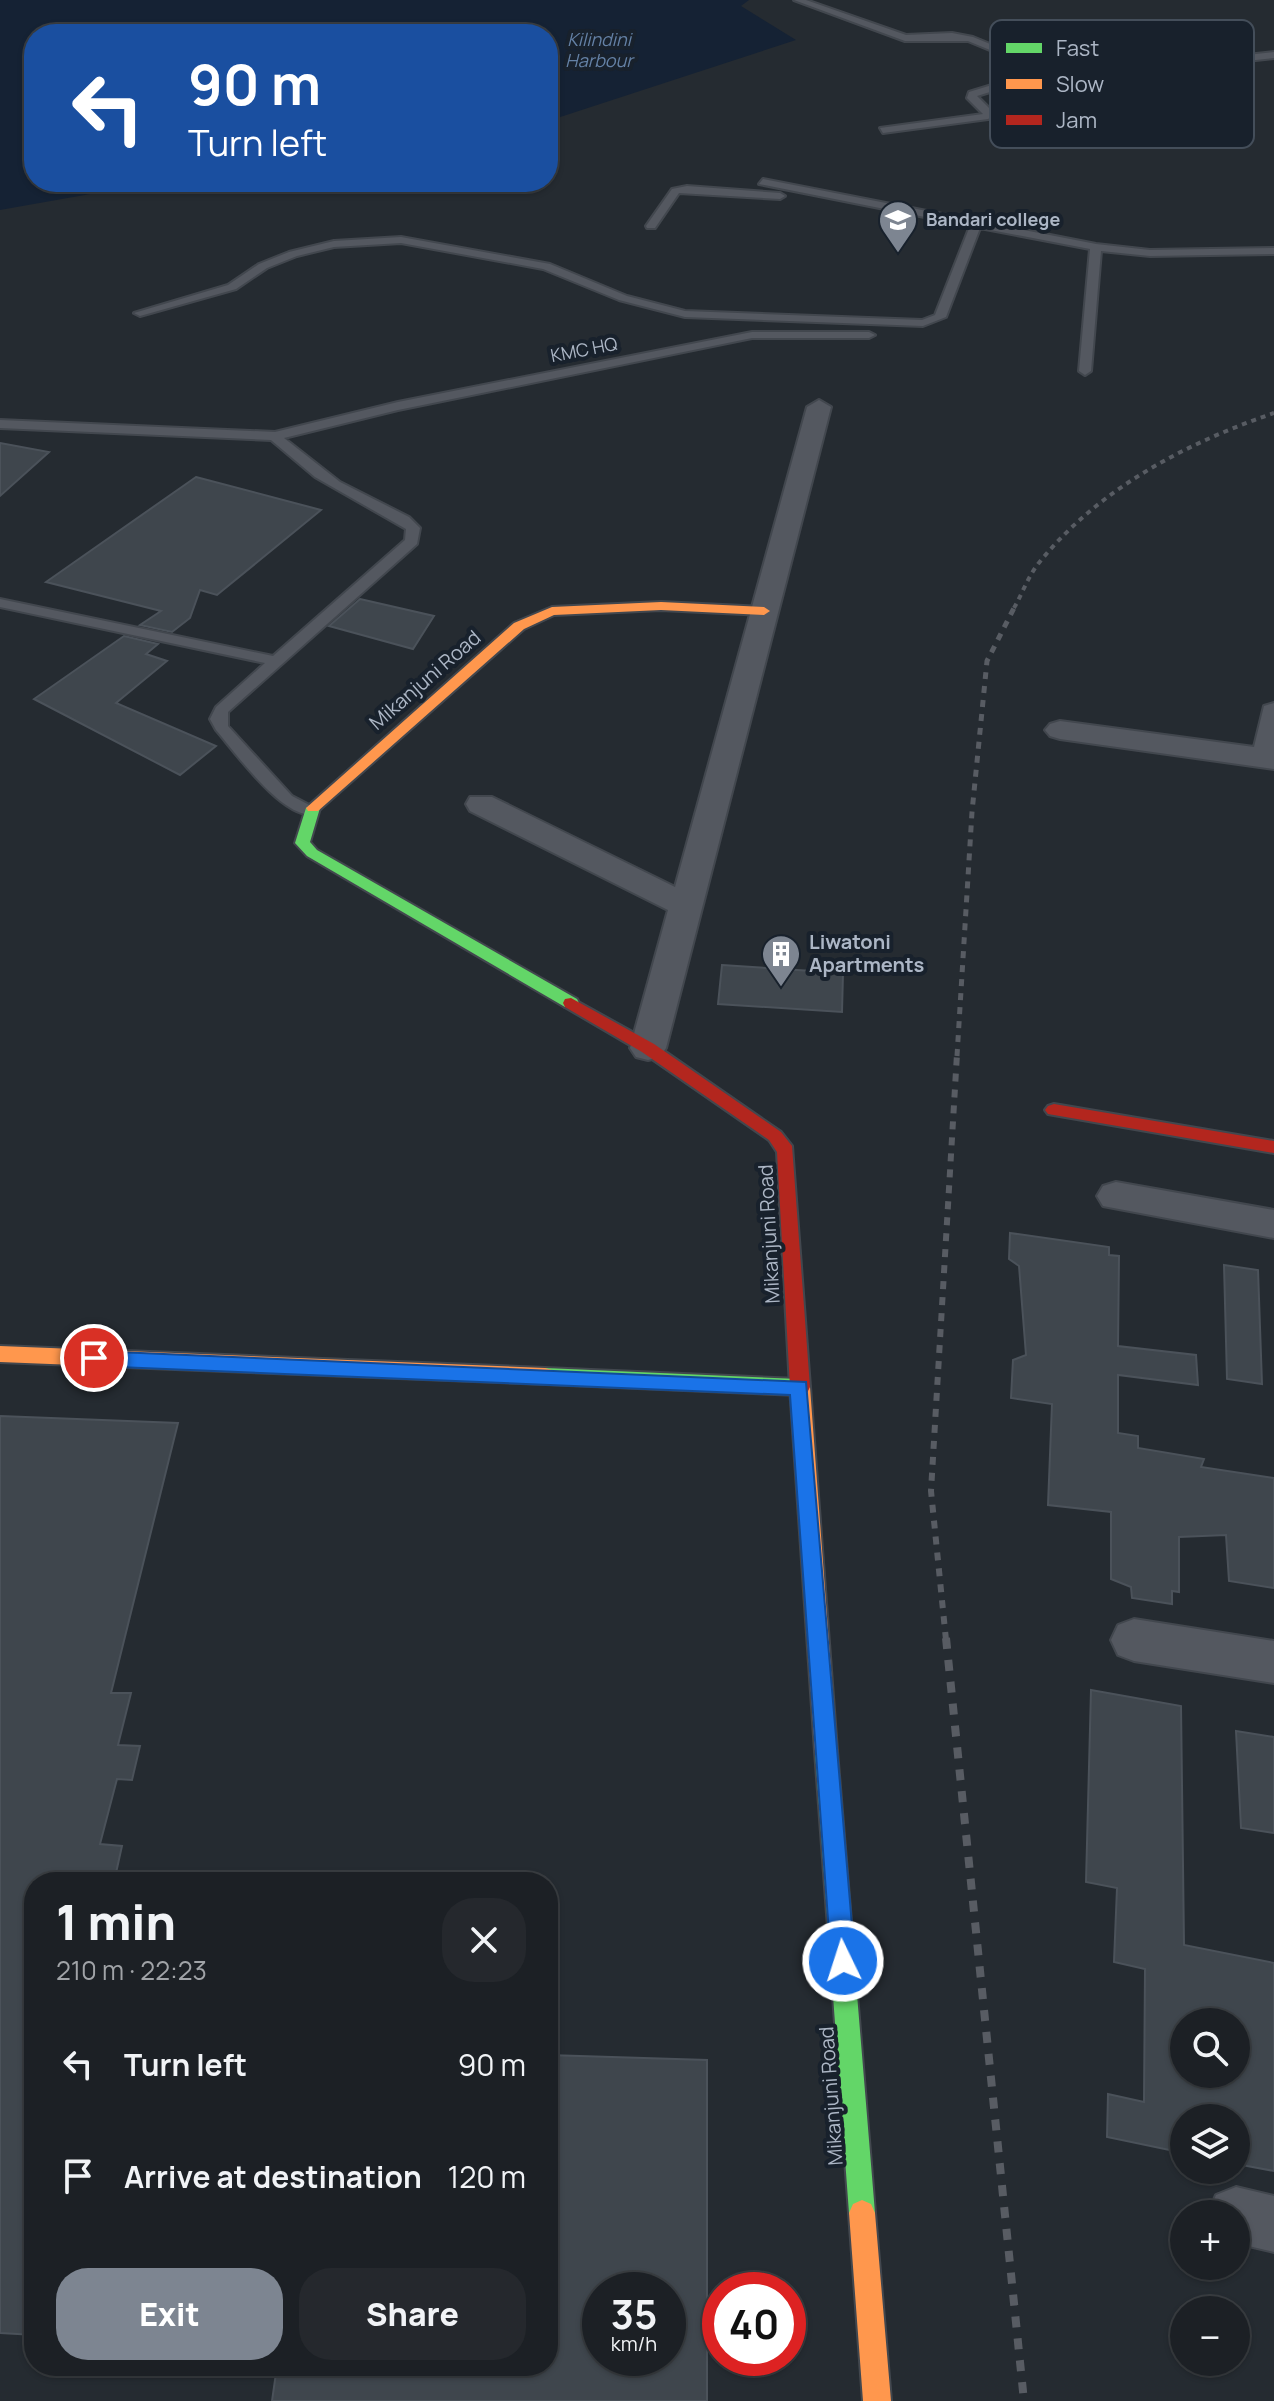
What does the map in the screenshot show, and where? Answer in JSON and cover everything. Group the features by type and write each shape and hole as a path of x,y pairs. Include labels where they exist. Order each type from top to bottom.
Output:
{"street":[{"path":"648,1048 819,407"},
{"name":"Mikanjuni Road","path":"764,611 661,606 552,611 519,626 309,811 302,843 312,853 648,1048 775,1136 786,1151 799,1387 877,2401"},
{"path":"1060,730 1270,759 1274,712"},
{"path":"481,804 686,906"},
{"path":"1054,1110 1274,1147"},
{"path":"1116,1196 1274,1224"},
{"path":"0,1354 799,1387"},
{"path":"1134,1640 1274,1662"},
{"path":"1250,2219 1274,2224"}],"lane":[{"path":"798,0 905,38 952,36 990,47"},
{"path":"1254,57 1274,55"},
{"path":"883,130 985,117 990,114 972,98 975,91 990,89"},
{"path":"763,182 1096,247 1150,253 1274,251"},
{"path":"651,226 676,191 687,189 848,199"},
{"path":"140,313 232,287 263,266 293,254 334,244 401,240 546,266 623,298 685,314 902,325 940,317 976,225"},
{"path":"1085,371 1096,247"},
{"name":"KMC HQ","path":"0,424 275,436 398,406 752,335 860,336 902,325"},
{"path":"275,436 298,461 327,483 413,528 412,541 221,710 218,719 221,727 286,799 309,811"},
{"path":"0,603 275,661"}],"water":[{"name":"Kilindini Harbour","path":"0,0 749,0 741,6 796,40 558,118 558,24 24,24 24,192 102,192 0,210"}],"building":[{"path":"0,443 49,452 0,496"},
{"path":"196,477 321,510 217,595 200,590 190,618 172,632 140,625 161,611 46,582"},
{"path":"360,599 434,616 413,649 329,626"},
{"path":"124,636 158,644 146,654 167,661 116,703 216,746 180,775 34,699"},
{"name":"Liwatoni Apartments","path":"722,965 843,973 842,1012 718,1004"},
{"path":"1010,1233 1109,1247 1109,1255 1119,1256 1118,1346 1196,1355 1198,1385 1118,1375 1118,1433 1138,1436 1138,1448 1204,1459 1201,1467 1274,1478 1274,1588 1229,1581 1226,1535 1179,1537 1179,1592 1172,1591 1172,1604 1132,1598 1131,1587 1111,1579 1111,1512 1048,1505 1052,1404 1011,1398 1013,1360 1026,1355 1019,1266 1009,1259"},
{"path":"1224,1265 1258,1270 1262,1384 1227,1379"},
{"path":"0,1416 178,1423 111,1693 131,1693 118,1745 140,1746 132,1780 117,1779 100,1844 122,1846 116,1872 24,1872 24,2334 0,2333"},
{"path":"1091,1690 1181,1706 1184,1945 1274,1963 1274,2171 1250,2167 1250,2104 1170,2104 1170,2150 1107,2137 1108,2094 1144,2102 1145,1969 1114,1962 1117,1888 1086,1882"},
{"path":"1236,1731 1274,1737 1274,1833 1241,1828"},
{"path":"558,2055 707,2060 707,2272 702,2272 702,2376 707,2376 707,2401 272,2401 276,2376 558,2376"}],"railway":[{"path":"1015,606 1038,564 1062,537 1115,491 1208,439 1274,413"},
{"path":"957,1056 972,812 987,661 1015,606"},
{"path":"946,1640 931,1491 957,1054"},
{"path":"946,1638 1024,2401"}],"traffic: fast":[{"path":"313,808 302,843 312,853 571,1003"},
{"path":"545,1376 799,1387"},
{"path":"826,1751 862,2213"}],"traffic: slow":[{"path":"313,808 519,626 552,611 661,606 764,611"},
{"path":"0,1354 545,1376"},
{"path":"800,1387 826,1751"},
{"path":"862,2213 877,2401"}],"traffic: jam":[{"path":"571,1003 648,1048 775,1136 786,1151 800,1387"},
{"path":"1054,1110 1274,1147"}],"place":[{"name":"Bandari college","path":"898,254"},
{"name":"Liwatoni Apartments","path":"781,988"}],"route":[{"path":"94,1358 799,1387 843,1961"}]}
